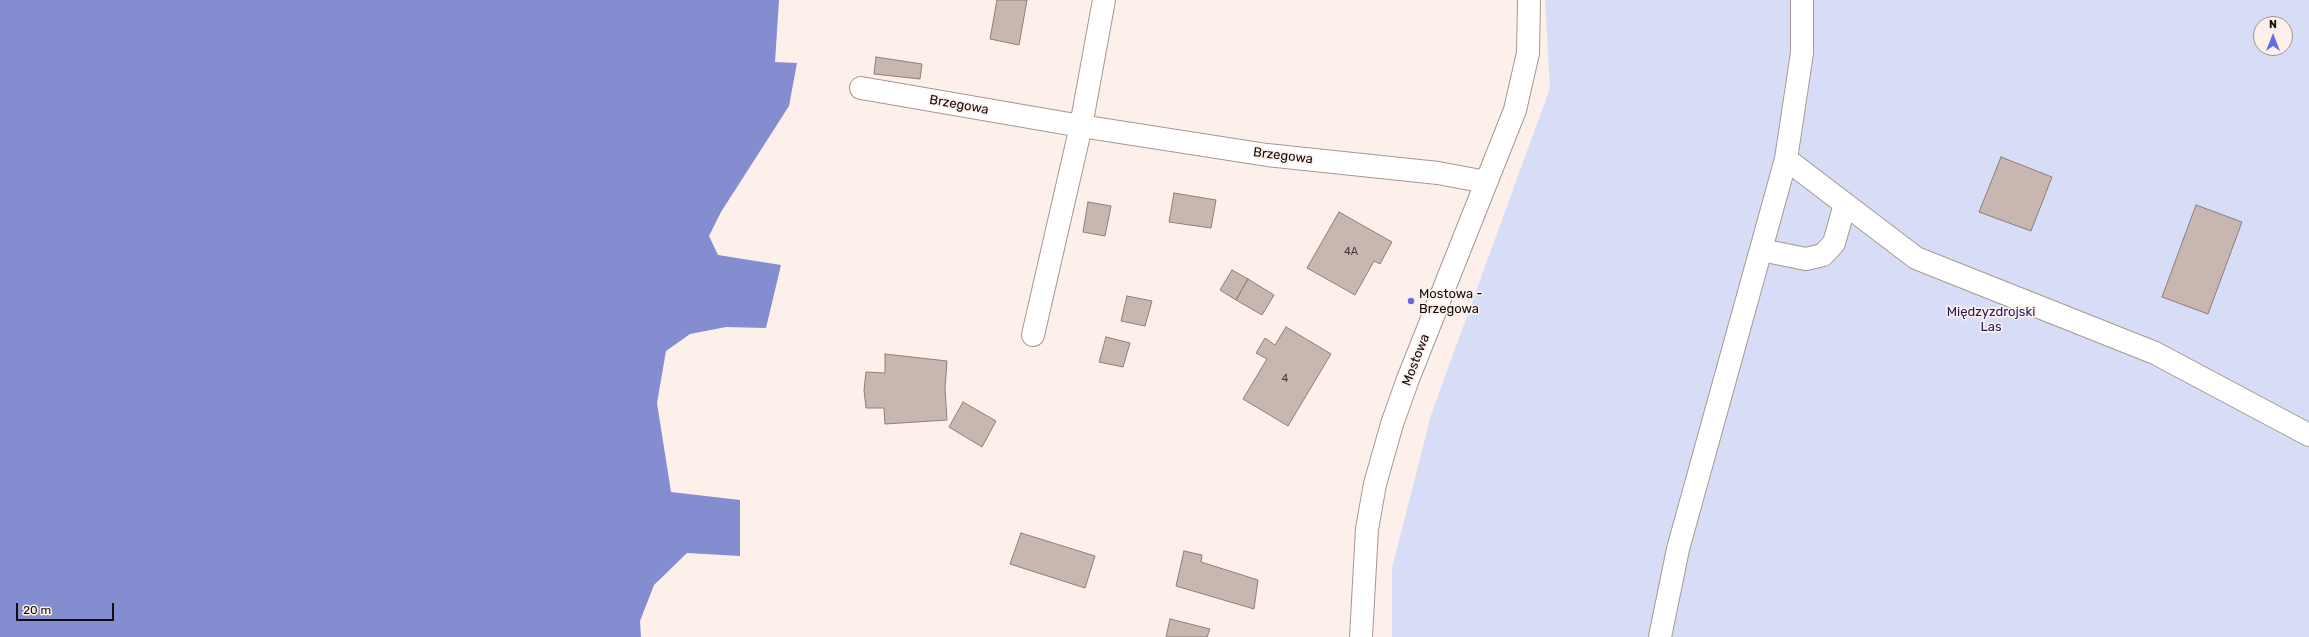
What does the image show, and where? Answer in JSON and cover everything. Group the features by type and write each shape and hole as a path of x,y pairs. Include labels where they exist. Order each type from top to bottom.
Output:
{"street":[{"path":"1033,335 1081,126 1104,0"},
{"name":"Mostowa","path":"1361,637 1367,529 1374,484 1392,424 1408,379 1515,110 1528,53 1529,0"},
{"path":"1660,637 1678,549 1786,159 1802,53 1802,0"},
{"name":"Brzegowa","path":"860,88 1081,126 1268,155 1438,173 1486,182"},
{"path":"1786,159 1916,258 2155,353 2309,435"},
{"path":"1761,250 1806,259 1823,255 1834,243 1845,204"}],"green space":[{"name":"Międzyzdrojski Las","path":"1545,0 2309,0 2309,637 1392,637 1392,568 1431,415 1550,88"}],"water":[{"path":"0,0 779,0 775,62 797,63 789,106 721,212 709,236 718,255 781,265 766,328 726,327 690,334 666,351 657,403 671,492 740,500 740,556 687,553 654,585 640,621 641,637 0,637"}],"building":[{"path":"997,0 1027,0 1019,45 990,39"},
{"path":"876,57 922,64 920,79 874,74"},
{"path":"2001,157 2052,177 2031,231 1979,212"},
{"path":"1174,193 1216,200 1211,228 1169,222"},
{"path":"1088,202 1111,206 1105,236 1083,232"},
{"path":"2196,205 2242,222 2208,314 2162,297"},
{"path":"1339,212 1392,242 1380,264 1374,261 1355,295 1307,268"},
{"path":"1232,270 1248,279 1236,300 1220,290"},
{"path":"1248,279 1274,295 1262,315 1236,300"},
{"path":"1127,296 1152,301 1145,326 1121,321"},
{"path":"1286,327 1331,354 1288,426 1243,399 1267,359 1256,353 1265,338 1275,345"},
{"path":"1106,337 1130,343 1123,367 1099,362"},
{"path":"885,354 947,361 945,389 947,420 885,424 884,408 866,408 864,390 866,372 885,373"},
{"path":"963,402 996,421 982,447 949,427"},
{"path":"1021,533 1095,556 1085,588 1010,564"},
{"path":"1184,551 1202,555 1201,562 1258,580 1254,609 1176,586"},
{"path":"1170,619 1210,629 1207,637 1166,637"}],"place":[{"name":"Mostowa - Brzegowa","path":"1411,301"}]}
